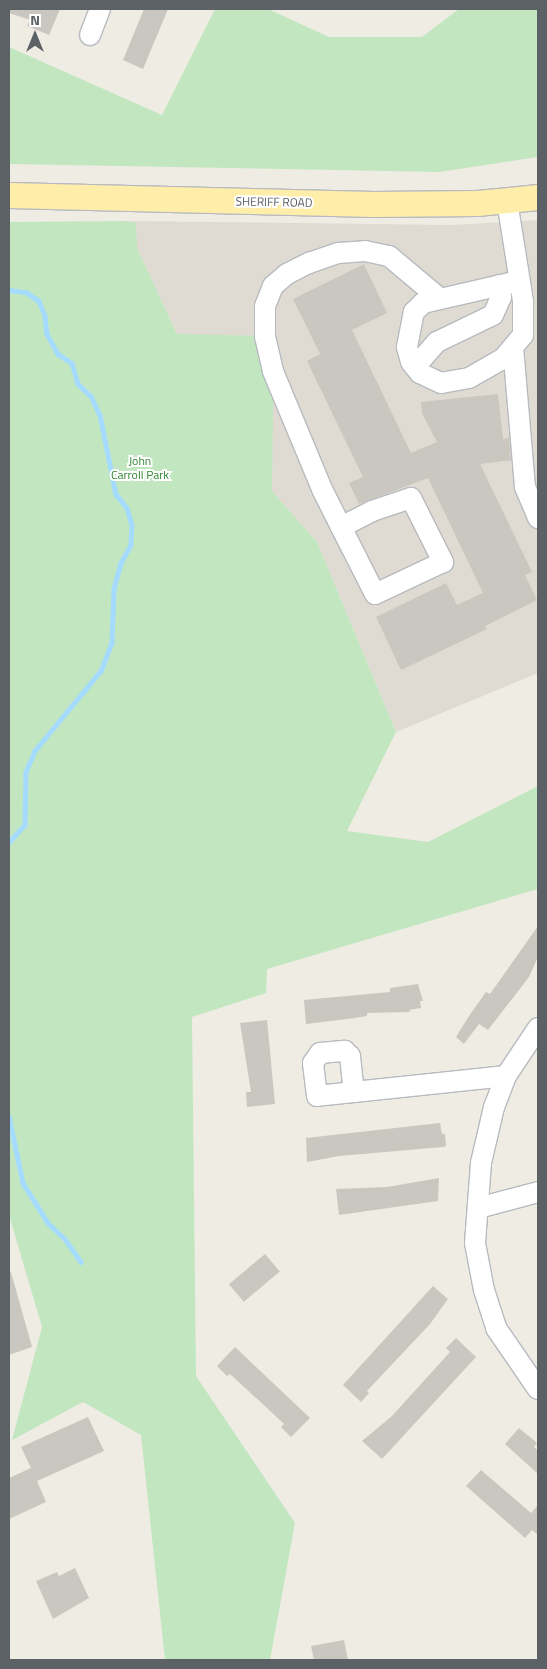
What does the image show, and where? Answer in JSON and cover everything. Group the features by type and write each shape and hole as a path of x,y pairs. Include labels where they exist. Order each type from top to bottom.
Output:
{"main road":[{"name":"SHERIFF ROAD","path":"9,195 373,204 507,201 538,197"}],"street":[{"path":"90,35 100,9"},
{"path":"507,201 523,301 523,335 504,358 469,378 441,382 432,380 415,368 408,346 414,312 423,303 519,281"},
{"path":"341,527 372,511 411,498 443,562 375,594 341,527 273,371 265,338 266,306 273,286 286,274 309,263 338,253 365,251 390,256 439,298"},
{"path":"415,368 437,342 493,315 501,297 499,285"},
{"path":"513,347 525,487 538,518"},
{"path":"538,1028 506,1076 494,1107 481,1163 475,1243 484,1290 496,1328 538,1390"},
{"path":"354,1092 506,1076"},
{"path":"478,1208 538,1192"}],"shaded area":[{"path":"538,220 538,673 396,732 317,542 227,440 124,221 453,225"}],"green space":[{"path":"215,9 268,9 329,37 422,37 459,9 538,9 538,157 439,172 9,164 9,47 162,115"},
{"name":"John Carroll Park","path":"124,221 136,223 137,248 177,334 274,336 272,491 317,542 396,732 347,831 428,842 538,786 538,889 267,969 266,993 192,1017 196,1376 295,1523 270,1660 165,1660 141,1435 83,1402 12,1440 42,1327 9,1215 9,222"}],"building":[{"path":"9,9 60,9 49,35 27,26 30,20 9,13"},
{"path":"144,9 168,9 143,69 123,60"},
{"path":"364,264 387,313 352,330 411,453 437,442 422,413 421,402 498,394 503,439 509,438 511,460 480,464 532,572 525,575 537,600 485,626 487,629 401,670 376,617 446,583 457,605 483,593 428,478 359,504 349,483 363,477 307,361 320,354 293,299"},
{"path":"538,926 538,957 529,977 488,1030 479,1024 464,1044 456,1037 469,1016 486,992 490,994"},
{"path":"418,984 423,1001 420,1001 421,1008 409,1010 410,1012 367,1013 367,1016 306,1024 304,1000 390,992 390,988"},
{"path":"267,1020 275,1104 247,1107 246,1092 251,1092 240,1023"},
{"path":"440,1123 442,1134 445,1134 446,1146 443,1147 339,1156 307,1162 306,1138"},
{"path":"439,1178 438,1201 339,1215 336,1189 387,1187"},
{"path":"265,1254 280,1272 244,1302 229,1284"},
{"path":"11,1272 32,1347 9,1355 9,1273"},
{"path":"433,1286 448,1299 430,1324 367,1391 369,1393 361,1402 343,1385"},
{"path":"456,1338 476,1357 382,1459 362,1441 392,1416 450,1352 446,1348"},
{"path":"235,1347 310,1418 291,1437 281,1427 284,1424 230,1374 227,1376 217,1366"},
{"path":"88,1417 104,1451 37,1481 46,1502 9,1519 9,1478 31,1468 21,1447"},
{"path":"519,1428 537,1443 534,1447 538,1451 538,1474 505,1444"},
{"path":"481,1470 531,1513 538,1505 538,1535 532,1530 525,1538 466,1486"},
{"path":"75,1568 89,1598 53,1619 36,1581 57,1572 59,1576"},
{"path":"344,1640 348,1660 314,1660 311,1646"}],"waterway":[{"path":"9,290 26,292 39,301 45,316 47,334 58,354 72,363 78,384 91,396 100,415 116,494 127,508 132,525 131,545 121,563 114,589 112,643 101,671 35,751 26,772 25,825 9,843"},
{"path":"9,1116 23,1183 48,1223 65,1239 81,1262"}]}
